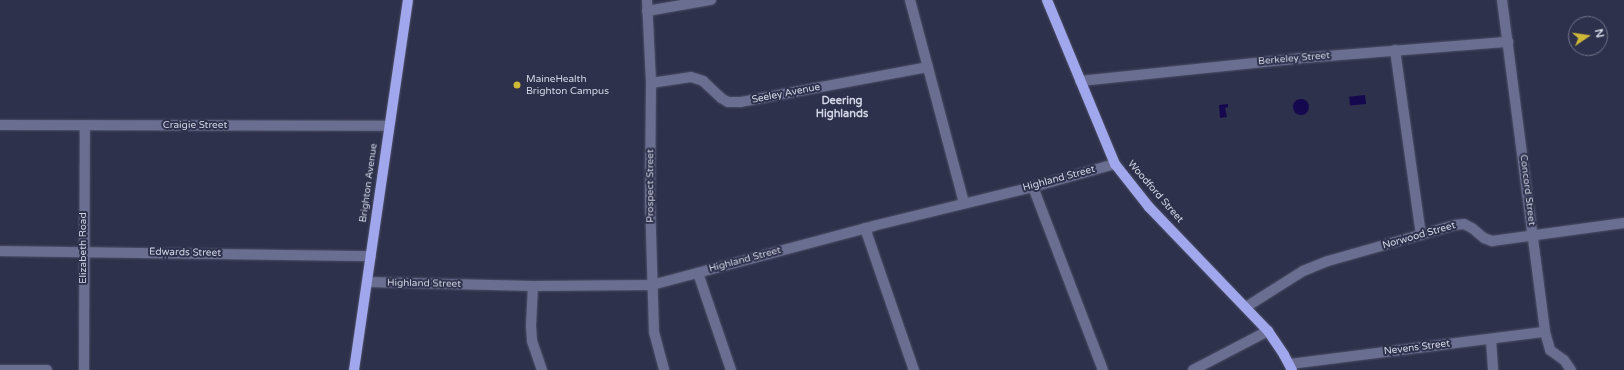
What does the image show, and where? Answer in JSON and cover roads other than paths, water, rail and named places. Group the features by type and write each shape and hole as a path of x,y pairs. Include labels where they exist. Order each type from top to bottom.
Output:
{"main road":[{"name":"Brighton Avenue","path":"354,370 408,0"},
{"name":"Woodford Street","path":"1047,0 1114,164 1149,207 1268,331 1291,367"}],"street":[{"name":"Prospect Street","path":"647,0 651,83 650,198 654,332 664,370"},
{"path":"647,11 711,0"},
{"path":"910,0 964,203"},
{"name":"Concord Street","path":"1502,0 1545,332 1550,350 1564,360 1571,370"},
{"name":"Berkeley Street","path":"1080,81 1249,63 1508,42"},
{"path":"1395,50 1421,235"},
{"name":"Seeley Avenue","path":"651,83 691,77 703,81 721,98 728,102 741,102 928,68"},
{"name":"Craigie Street","path":"0,125 389,126"},
{"name":"Elizabeth Road","path":"84,370 85,126"},
{"name":"Highland Street","path":"367,282 533,286 652,285 865,228 1033,187 1114,164"},
{"path":"1033,187 1103,370"},
{"name":"Norwood Street","path":"1246,307 1303,271 1328,261 1464,224 1472,228 1484,238 1492,241 1624,223"},
{"path":"865,228 914,370"},
{"name":"Edwards Street","path":"0,251 371,256"},
{"path":"698,273 731,370"},
{"path":"533,286 531,326 532,341 542,370"},
{"path":"1193,370 1268,331"},
{"name":"Nevens Street","path":"1291,367 1545,332"},
{"path":"1491,340 1493,370"},
{"path":"0,370 47,370"}],"place":[{"name":"MaineHealth Brighton Campus","path":"517,85"}],"district":[{"name":"Deering Highlands","path":"842,108"}]}
